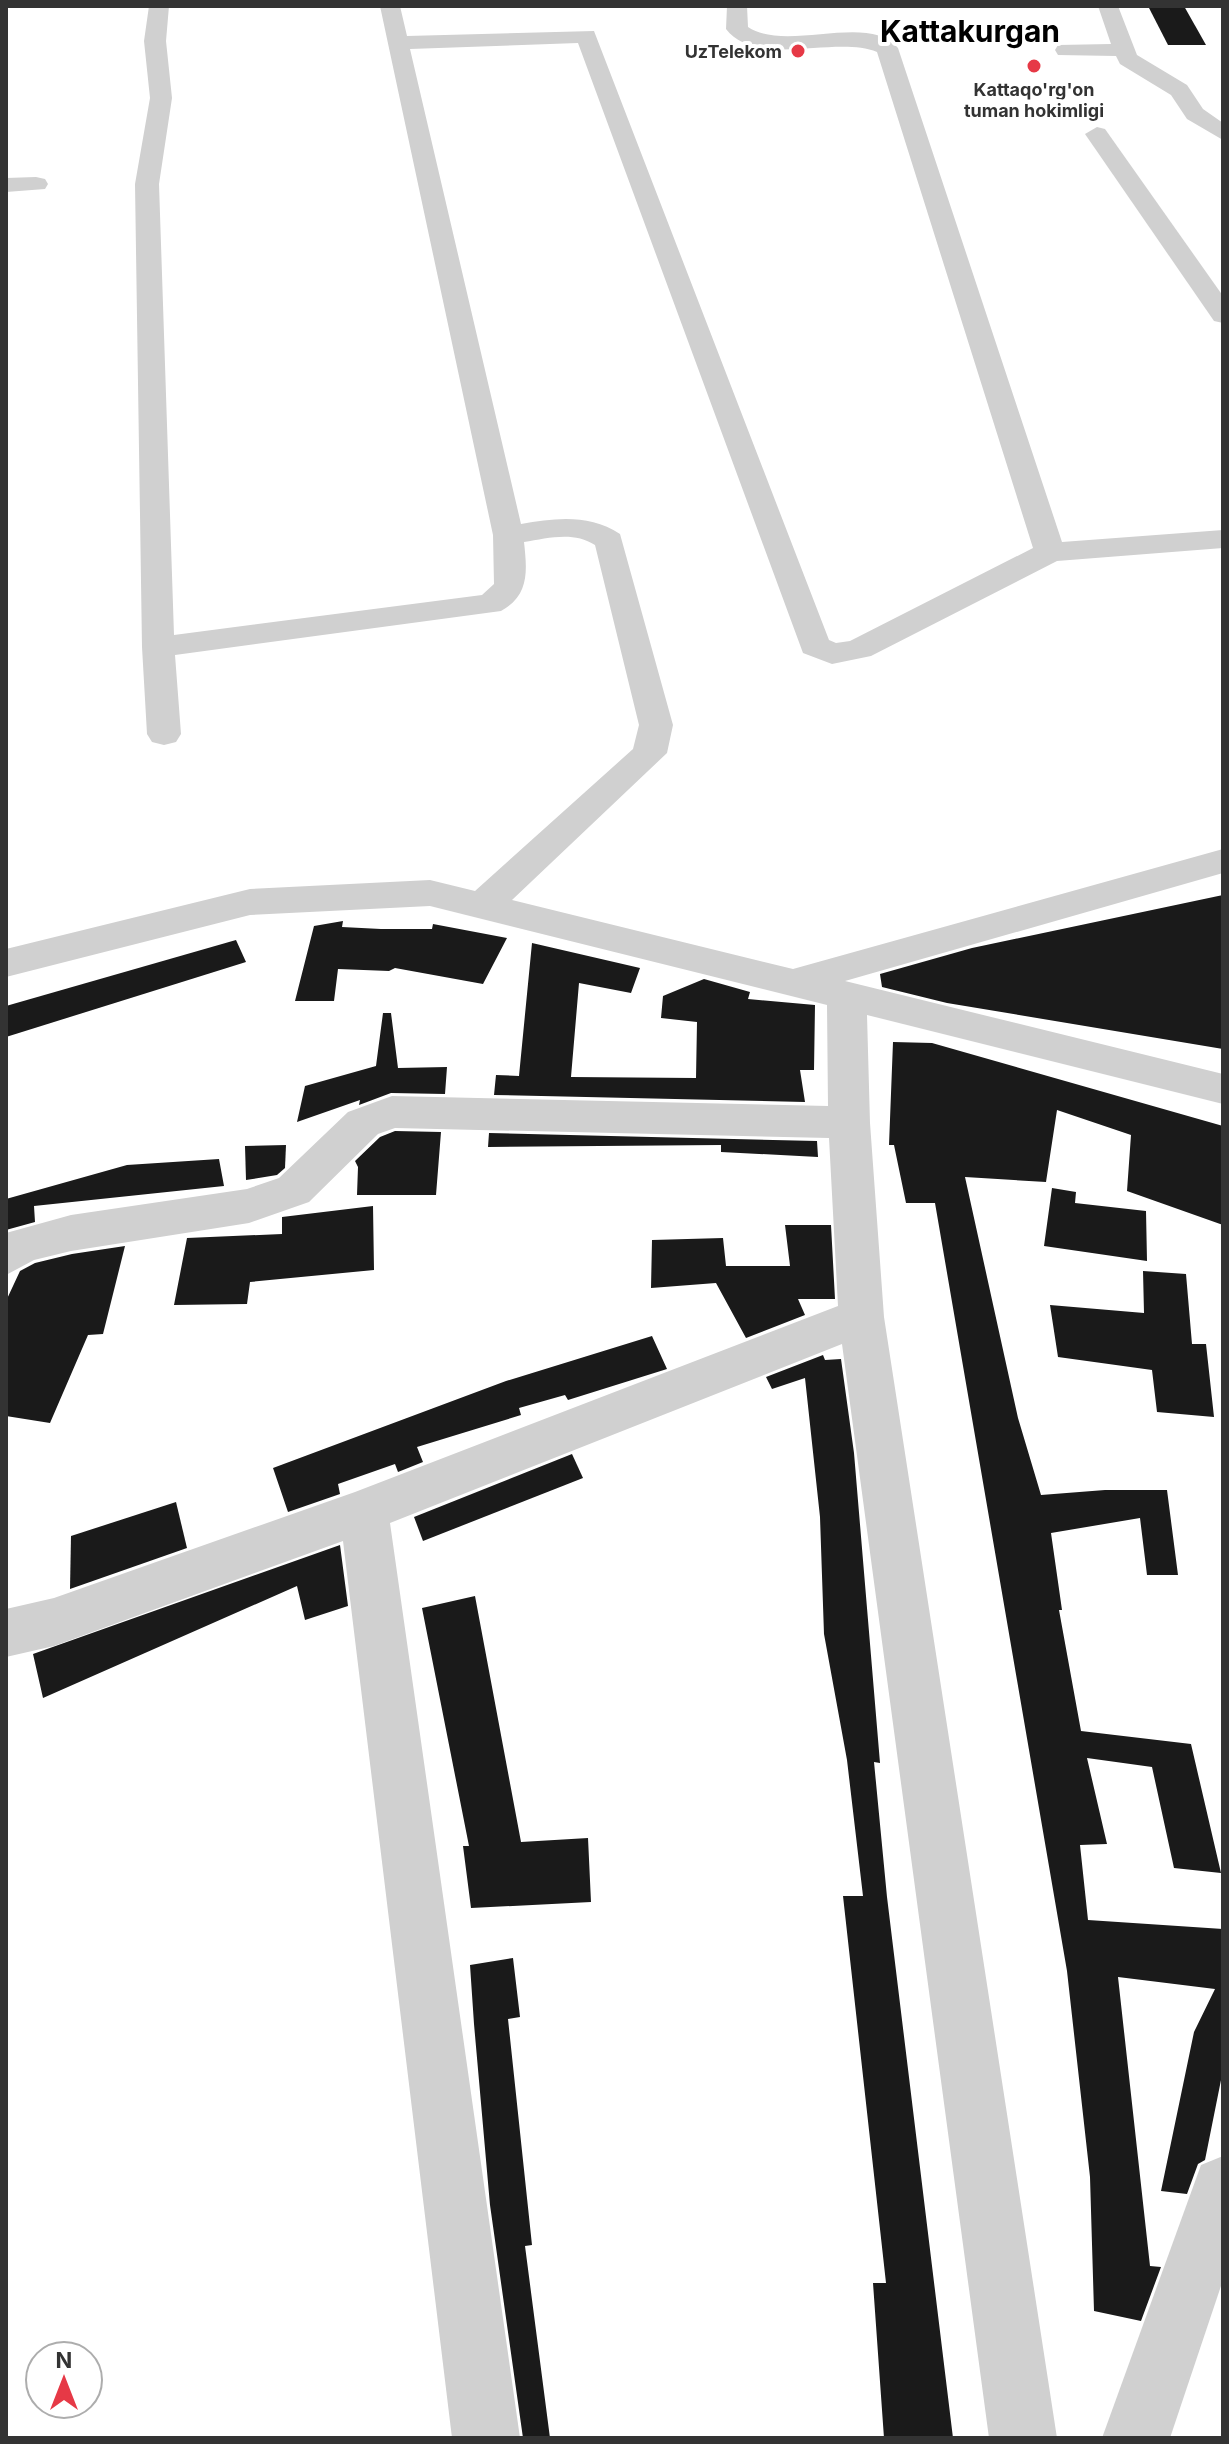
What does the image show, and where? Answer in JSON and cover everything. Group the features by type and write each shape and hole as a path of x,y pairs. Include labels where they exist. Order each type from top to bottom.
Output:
{"street":[{"path":"159,6 155,41 161,98 147,184 158,647 164,734"},
{"path":"158,647 490,604 505,598 512,587 508,535 390,6"},
{"path":"737,6 737,29 753,41 862,41 887,48 1050,552"},
{"path":"1108,6 1128,59 1179,90 1195,114 1223,133"},
{"path":"396,43 586,36 815,646 832,654 859,649 1050,552 1223,539"},
{"path":"1066,50 1125,50"},
{"path":"1097,134 1223,315"},
{"path":"6,185 36,184"},
{"path":"482,906 649,753 656,725 609,541 596,530 572,527 508,535"},
{"path":"795,982 1223,861"},
{"path":"6,963 250,902 430,893 1223,1089"},
{"path":"847,995 849,1123 861,1317 1023,2438"},
{"path":"6,1257 20,1246 71,1233 249,1206 294,1190 323,1158 363,1123 392,1112 461,1111 849,1123"},
{"path":"6,1633 54,1622 364,1511 861,1317"},
{"path":"364,1511 486,2438"},
{"path":"1136,2438 1223,2187"}],"building":[{"path":"1148,6 1184,6 1206,45 1168,45"},
{"path":"1223,895 1223,1049 947,1003 882,987 880,974 972,948"},
{"path":"343,921 342,927 381,929 432,929 433,924 507,938 483,984 395,968 389,971 338,969 334,1001 295,1001 314,926"},
{"path":"236,940 246,962 6,1037 6,1006"},
{"path":"532,943 640,968 631,993 579,983 571,1077 696,1078 697,1022 661,1018 663,996 704,979 750,992 748,999 815,1005 814,1070 800,1070 805,1102 494,1095 496,1075 519,1076"},
{"path":"383,1013 391,1013 398,1068 447,1067 445,1094 391,1093 359,1105 360,1100 297,1122 305,1086 376,1066"},
{"path":"893,1042 932,1043 1223,1126 1223,1225 1127,1191 1131,1135 1057,1110 1046,1182 965,1177 1018,1418 1041,1495 1105,1490 1167,1490 1178,1575 1147,1575 1140,1518 1051,1533 1062,1610 1059,1610 1081,1731 1191,1744 1221,1873 1174,1868 1152,1767 1087,1758 1107,1844 1080,1845 1088,1920 1223,1929 1223,2070 1205,2160 1198,2164 1187,2194 1161,2191 1194,2032 1215,1989 1118,1977 1150,2266 1161,2267 1141,2321 1094,2311 1090,2177 1067,1971 935,1203 906,1203 894,1145 889,1145"},
{"path":"395,1131 441,1132 436,1195 357,1195 358,1167 355,1161 380,1137"},
{"path":"489,1133 817,1141 818,1157 721,1152 721,1145 488,1147"},
{"path":"286,1145 285,1168 277,1175 246,1180 245,1146"},
{"path":"219,1159 224,1186 34,1206 35,1222 6,1230 6,1199 127,1165"},
{"path":"1052,1188 1076,1192 1075,1203 1146,1211 1147,1261 1044,1246"},
{"path":"373,1206 374,1270 250,1282 247,1304 174,1305 187,1238 282,1234 282,1217"},
{"path":"785,1225 831,1225 835,1299 798,1299 805,1315 746,1338 716,1283 651,1288 652,1240 723,1238 726,1266 790,1266"},
{"path":"125,1246 103,1334 88,1335 50,1423 6,1416 6,1301 20,1271 35,1263 72,1254"},
{"path":"1143,1271 1186,1274 1192,1344 1206,1344 1214,1417 1157,1412 1152,1370 1058,1357 1050,1305 1144,1313"},
{"path":"652,1336 667,1369 568,1400 565,1395 519,1408 521,1415 417,1447 423,1462 398,1472 395,1464 338,1484 340,1494 288,1512 273,1468 506,1381"},
{"path":"823,1355 825,1360 841,1359 854,1453 880,1763 874,1762 887,1897 953,2438 884,2438 873,2283 886,2283 843,1896 863,1896 847,1760 824,1634 820,1517 805,1378 772,1389 766,1377"},
{"path":"572,1454 583,1478 423,1541 414,1517"},
{"path":"176,1502 187,1548 70,1589 71,1536"},
{"path":"340,1545 348,1606 305,1620 297,1586 43,1698 33,1654"},
{"path":"475,1596 521,1842 588,1838 591,1902 471,1908 463,1846 469,1846 422,1608"},
{"path":"513,1958 520,2017 508,2019 532,2245 525,2246 550,2438 523,2438 490,2205 474,2024 470,1965"}],"place":[{"name":"UzTelekom","path":"798,51"},
{"name":"Kattaqo'rg'on tuman hokimligi","path":"1034,66"}],"district":[{"name":"Kattakurgan","path":"970,31"}]}
